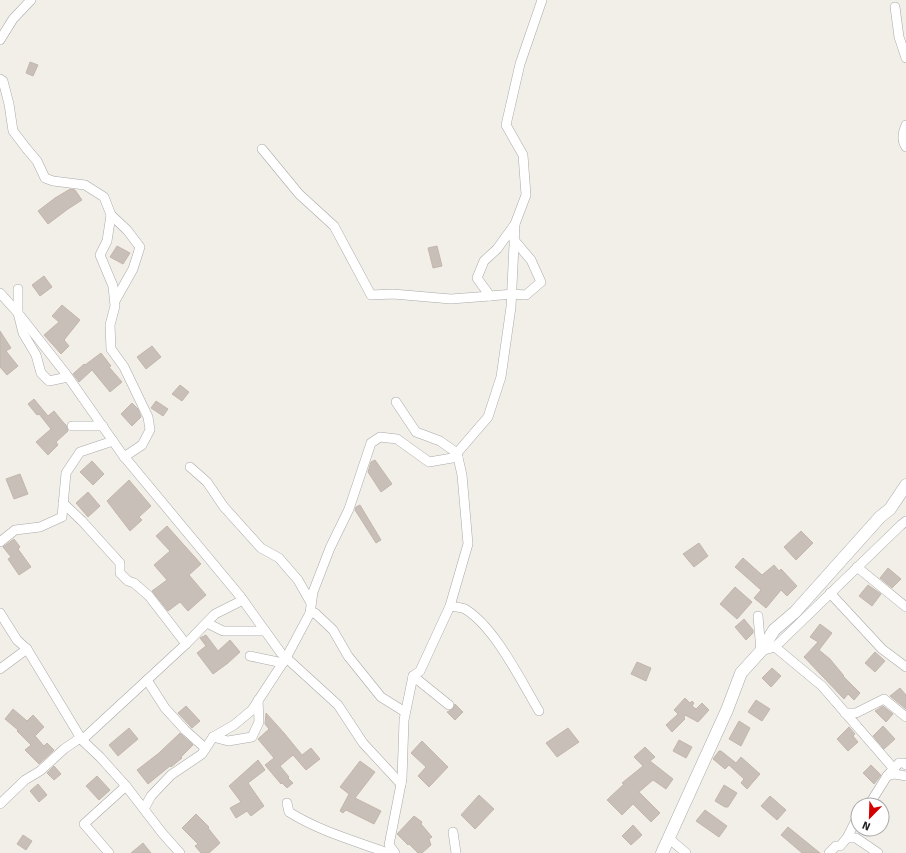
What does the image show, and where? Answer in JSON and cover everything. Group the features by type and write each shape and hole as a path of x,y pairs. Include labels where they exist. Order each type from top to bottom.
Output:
{"street":[{"path":"0,40 12,19 31,0"},
{"path":"490,296 477,278 484,261 497,249 515,224 526,195 523,155 506,125 520,64 542,0"},
{"path":"895,7 899,37 906,58"},
{"path":"0,79 3,81 9,104 13,131 37,161 45,178 53,181 85,185 104,198 111,215 127,230 140,247 132,269 115,301"},
{"path":"906,125 903,134 904,144 906,147"},
{"path":"262,149 299,194 334,226 371,295 393,294 451,299 512,294 526,296 541,282 531,260 514,240"},
{"path":"111,215 107,241 100,255 113,286 115,301 110,325 112,349 124,367 145,410 148,417 150,430 142,445 124,457"},
{"path":"144,809 151,796 171,775 202,754 213,737 234,726 252,710 284,661 310,613 313,592 330,548 349,509 371,443 380,437 397,439 429,462 445,460 457,455 488,417 501,377 512,307 515,224"},
{"path":"18,289 18,313 23,333 36,355 41,373 49,381 68,377"},
{"path":"0,293 18,313 68,377 124,457 243,600 281,653 284,661 338,705 363,743 401,784"},
{"path":"395,853 390,845 401,784 405,712 413,676 420,671 450,606 468,544 462,475 457,455 440,441 416,432 396,402"},
{"path":"72,426 103,426"},
{"path":"0,542 15,530 40,527 62,517 66,474 80,452 113,441"},
{"path":"190,467 207,482 224,507 261,548 279,558 298,580 311,603"},
{"path":"662,853 727,710 741,673 761,651 774,630 794,612 890,509 906,485"},
{"path":"63,503 82,521 120,563 120,573 128,581 134,582 148,596 186,644"},
{"path":"761,651 775,647 901,524 906,521"},
{"path":"858,567 906,607"},
{"path":"830,593 882,648 906,667"},
{"path":"0,804 25,780 40,771 64,748 81,739 186,644 216,614 243,600"},
{"path":"450,606 464,608 479,620 498,643 539,711"},
{"path":"0,613 17,640 27,649 81,739 100,757 126,786 163,834 180,853"},
{"path":"310,613 315,614 333,630 348,656 381,697 405,712"},
{"path":"758,616 761,651"},
{"path":"207,623 223,631 265,631"},
{"path":"775,647 822,686 894,769"},
{"path":"0,669 27,649"},
{"path":"250,656 284,661"},
{"path":"413,676 449,705"},
{"path":"147,680 165,708 185,730 205,748"},
{"path":"846,712 856,713 884,699 906,717"},
{"path":"213,737 228,741 252,737 259,722 258,700"},
{"path":"874,797 887,776 899,763 905,761"},
{"path":"887,776 895,774 906,776"},
{"path":"109,853 84,824 126,786"},
{"path":"287,802 290,812 303,821 388,853"},
{"path":"453,832 456,853"},
{"path":"829,853 836,846 840,846 850,832"},
{"path":"847,838 856,838 878,853"},
{"path":"672,842 686,853"}],"building":[{"path":"30,62 38,65 33,76 26,73"},
{"path":"70,189 75,190 82,200 48,224 38,211"},
{"path":"117,246 130,253 123,264 110,257"},
{"path":"437,246 442,266 433,268 428,248"},
{"path":"44,276 52,287 40,296 32,285"},
{"path":"62,305 80,320 64,340 69,346 61,354 44,335 59,322 52,316"},
{"path":"0,331 11,348 6,351 18,366 7,375 0,367"},
{"path":"152,346 161,357 146,369 137,357"},
{"path":"101,353 111,366 109,367 122,382 110,392 92,370 79,382 73,374 84,364 85,365"},
{"path":"180,385 189,392 182,401 172,394"},
{"path":"34,399 48,416 54,411 66,425 68,431 56,442 58,445 48,455 36,442 51,429 39,414 37,415 28,404"},
{"path":"156,401 168,409 163,416 151,408"},
{"path":"132,403 138,409 141,417 132,426 121,414"},
{"path":"375,460 392,484 381,492 368,472 371,462"},
{"path":"92,461 104,474 93,485 80,472"},
{"path":"20,474 28,494 14,499 6,479"},
{"path":"129,480 151,506 139,517 142,520 130,531 107,501"},
{"path":"88,492 100,506 88,517 76,503"},
{"path":"360,505 381,540 376,543 355,510 356,507"},
{"path":"167,526 201,564 189,575 206,595 188,611 180,602 168,611 152,591 167,580 154,565 170,551 156,536"},
{"path":"801,531 813,543 796,560 784,547"},
{"path":"14,539 20,547 18,549 31,567 19,575 8,559 11,557 3,547"},
{"path":"699,543 708,556 694,567 683,554"},
{"path":"743,558 762,575 774,565 779,571 781,569 797,586 787,596 781,590 766,608 754,598 761,590 735,567"},
{"path":"888,568 901,579 892,588 880,578"},
{"path":"868,585 881,594 872,606 859,596"},
{"path":"735,587 752,602 737,619 720,604"},
{"path":"744,619 753,630 753,633 746,640 735,627"},
{"path":"820,624 832,633 819,650 830,659 843,676 860,693 854,700 848,694 844,699 804,657 818,642 810,637"},
{"path":"206,635 218,651 230,640 240,652 213,674 197,653 206,646 200,638"},
{"path":"875,652 885,661 875,672 865,663"},
{"path":"637,662 651,668 646,681 631,674"},
{"path":"772,668 781,676 771,687 762,678"},
{"path":"900,688 906,695 906,709 890,696"},
{"path":"685,698 690,703 692,701 694,703 692,706 696,709 702,703 709,710 698,722 685,715 685,719 672,732 666,725 678,714 674,710"},
{"path":"756,700 770,709 762,721 748,712"},
{"path":"455,704 463,712 455,720 447,712 453,709"},
{"path":"186,706 200,721 192,728 178,713"},
{"path":"883,706 893,714 886,722 875,711"},
{"path":"13,709 27,721 33,715 44,727 35,736 44,746 47,743 54,750 39,764 25,750 31,745 17,731 18,730 5,719"},
{"path":"266,713 302,755 311,748 320,759 306,770 293,755 280,766 293,783 287,788 282,783 281,784 265,765 274,758 258,739 269,729 265,724"},
{"path":"739,721 750,728 741,746 729,739"},
{"path":"883,726 895,739 884,749 873,736"},
{"path":"849,727 855,734 853,736 858,742 848,751 837,739"},
{"path":"129,728 138,739 118,756 109,745"},
{"path":"568,728 579,742 557,757 546,743"},
{"path":"180,733 193,745 181,757 182,758 148,784 137,770 159,753"},
{"path":"679,740 692,747 686,758 673,751"},
{"path":"422,741 448,767 429,787 418,776 426,767 411,753"},
{"path":"645,747 655,757 650,761 673,779 666,789 653,780 639,792 660,813 651,822 633,804 622,815 607,800 624,784 622,783 643,766 634,757"},
{"path":"719,751 736,763 741,757 760,774 747,789 741,783 744,779 729,765 725,769 713,759"},
{"path":"258,760 265,770 248,783 264,806 251,816 247,811 236,818 230,808 241,802 229,786"},
{"path":"360,761 375,772 355,798 381,811 374,824 346,810 343,813 340,811 349,794 340,787"},
{"path":"871,765 881,775 874,784 863,773"},
{"path":"54,766 61,774 54,780 47,773"},
{"path":"97,776 110,790 99,800 86,786"},
{"path":"38,784 47,795 39,802 30,791"},
{"path":"724,785 737,793 728,807 725,807 715,801"},
{"path":"479,795 494,809 475,829 461,815"},
{"path":"770,796 786,810 777,820 761,806"},
{"path":"705,810 727,826 719,837 696,821"},
{"path":"196,814 209,827 208,828 220,843 209,853 201,853 195,846 198,844 182,828"},
{"path":"414,816 422,822 421,824 432,837 429,839 431,845 422,853 418,853 397,834"},
{"path":"633,825 642,835 631,845 622,836"},
{"path":"788,827 820,853 802,853 781,835"},
{"path":"23,835 32,841 26,850 17,844"},
{"path":"143,843 151,853 131,853"}]}
